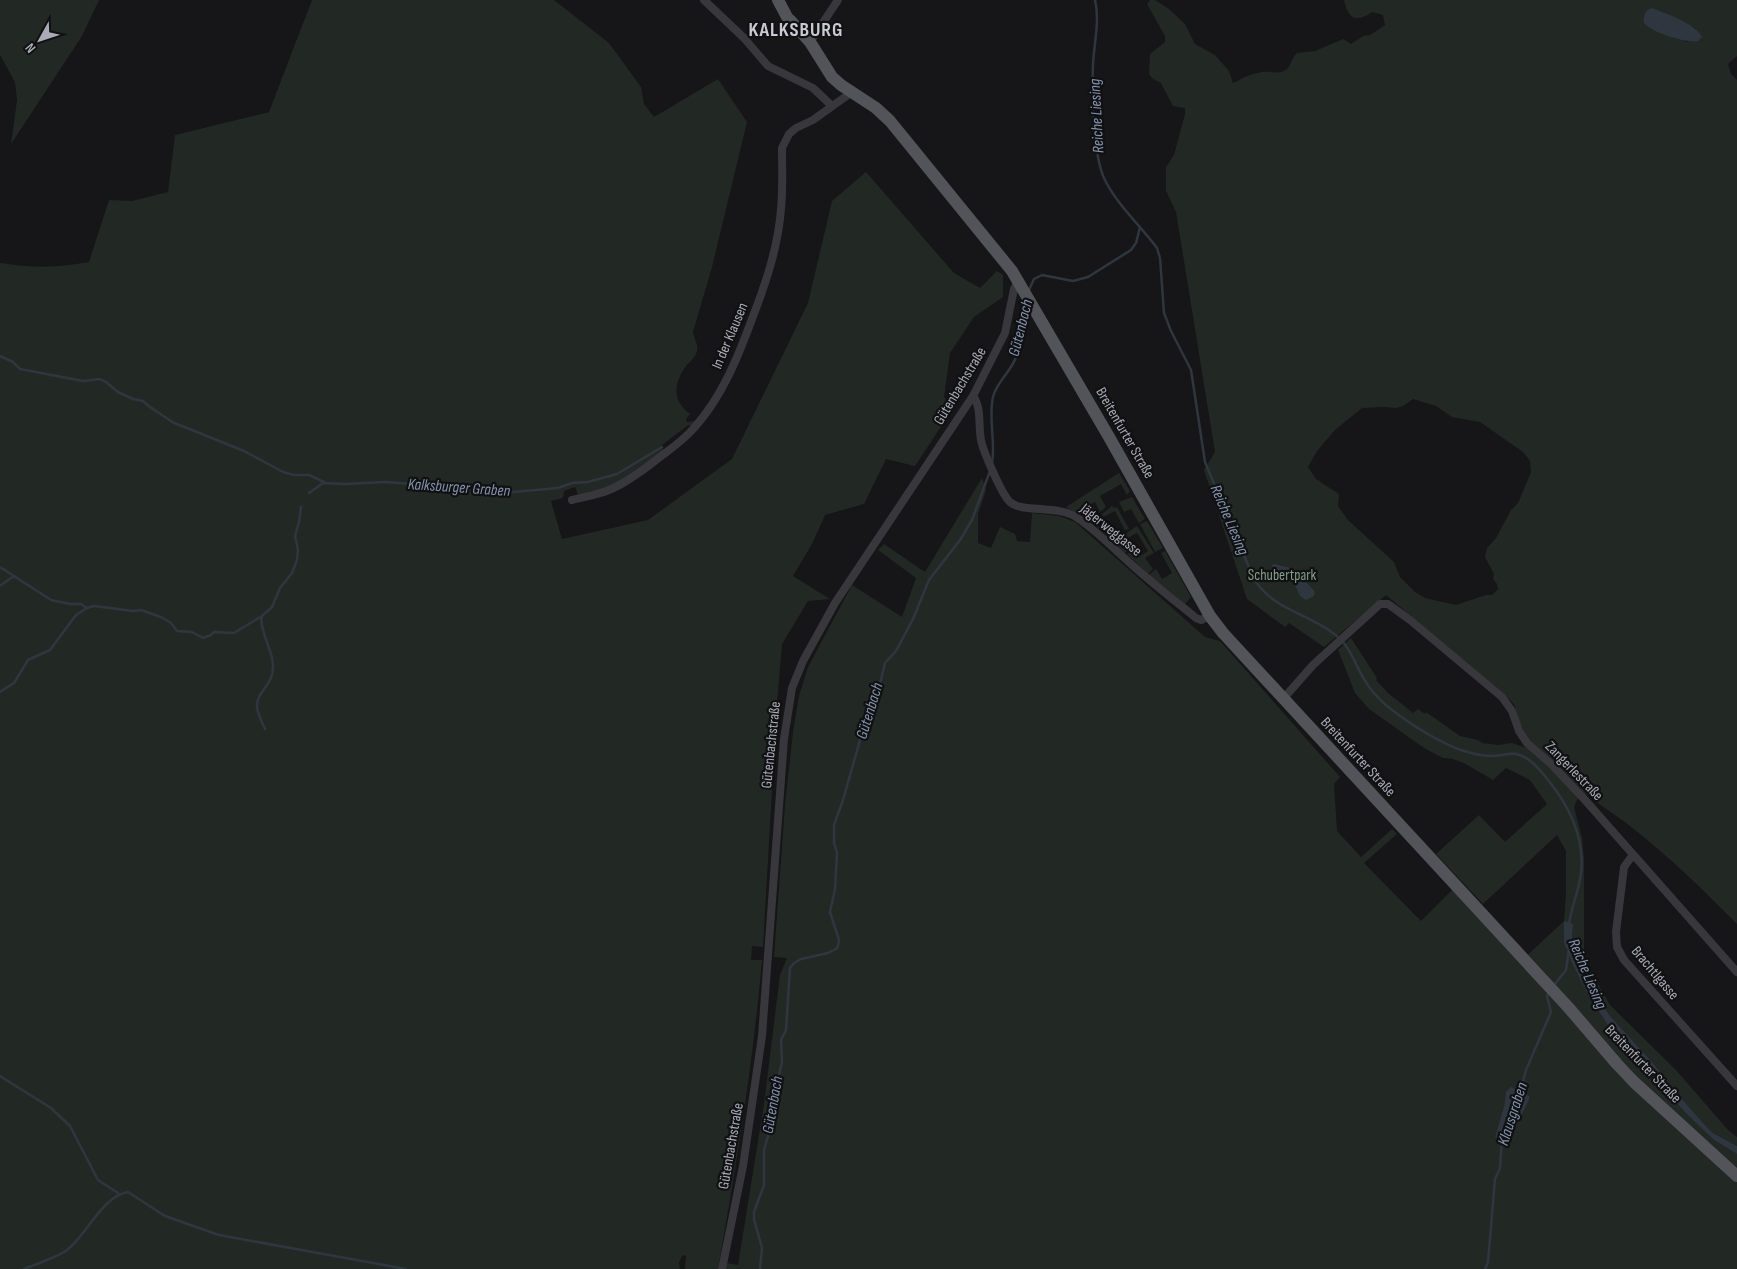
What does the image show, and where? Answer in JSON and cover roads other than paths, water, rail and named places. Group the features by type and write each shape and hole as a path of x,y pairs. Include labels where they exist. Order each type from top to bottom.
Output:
{"main road":[{"path":"778,0 832,77 876,108 890,121 1012,271 1020,284"},
{"path":"786,0 791,17"},
{"name":"Breitenfurter Straße","path":"1020,284 1210,616 1223,633 1568,1008 1617,1064 1640,1088 1737,1176"}],"street":[{"path":"704,0 748,42 768,66 813,88 832,106"},
{"path":"806,38 838,0"},
{"name":"In der Klausen","path":"572,500 608,491 645,469 694,429 721,390 737,360 775,252 782,208 782,148 789,134 796,128 813,120 852,92"},
{"name":"Gütenbachstraße","path":"722,1269 743,1166 762,1036 784,739 792,688 803,661 835,603 972,396 1005,333 1014,289 1020,284"},
{"name":"Jägerweggasse","path":"972,396 978,402 980,438 994,474 1009,502 1018,506 1063,510 1075,516 1092,528 1146,577 1196,618 1201,620 1210,616"},
{"name":"Zangerlestraße","path":"1282,699 1332,647 1383,603 1388,604 1410,620 1502,697 1512,711 1519,731 1527,743 1551,764 1737,972"},
{"name":"Brachtlgasse","path":"1632,856 1624,867 1616,932 1617,947 1624,960 1737,1086"}],"water":[{"path":"1651,8 1687,23 1699,32 1702,37 1698,41 1686,41 1654,30 1644,23 1643,19 1647,10"},
{"path":"1272,565 1295,569 1315,592 1314,596 1306,600 1300,596 1293,581 1279,580 1274,574"},
{"path":"1564,921 1573,924 1572,938 1579,963 1598,999 1611,1017 1706,1126 1713,1133 1737,1146 1737,1154 1714,1140 1688,1115 1673,1099 1648,1066 1608,1025 1589,996 1572,963 1564,942"},
{"path":"1511,1087 1529,1096 1529,1100 1507,1144 1495,1137 1506,1092"}],"waterway":[{"name":"Reiche Liesing","path":"1095,0 1097,24 1093,65 1093,106 1095,139 1100,167 1115,197 1157,248 1160,258 1164,313 1191,370 1205,462 1253,577 1261,588 1281,605 1316,622 1338,637 1349,651 1368,686 1379,699 1413,725 1461,750 1493,756 1521,755 1538,768 1556,790 1569,812 1581,847 1581,873 1569,925"},
{"name":"Gütenbach","path":"1028,292 1034,279 1042,275 1073,281 1088,277 1131,250 1136,243 1140,227"},
{"name":"Gütenbach","path":"992,463 991,414 993,397 1016,357 1025,304"},
{"path":"0,356 13,362 20,369 83,381 100,379 118,392 133,399 143,401 172,422 244,451 283,472 294,475 309,475 324,482"},
{"name":"Kalksburger Graben","path":"309,493 323,483 386,482 450,487 472,486 502,493 558,488 572,483 588,482 617,474 662,447"},
{"name":"Gütenbach","path":"760,1269 762,1248 754,1219 754,1212 764,1185 764,1150 775,1112 777,1084 782,1062 781,1040 786,1030 790,968 801,959 828,953 838,946 839,940 830,912 835,889 837,853 834,843 834,825 866,719 878,692 885,663 896,651 913,619 929,580 960,540 972,520 990,471"},
{"name":"Kalksburger Graben","path":"0,692 14,683 28,660 50,650 76,615 87,608 94,606 133,611 141,610 161,617 171,623 177,631 192,632 203,638 214,632 234,633 262,616 272,607 280,588 292,573 297,560 298,550 295,536 301,507"},
{"path":"0,567 51,600 81,604 87,608"},
{"path":"1,585 14,576"},
{"path":"262,617 262,627 273,665 271,678 257,701 258,713 265,729"},
{"name":"Klausgraben","path":"1555,984 1566,970 1569,949"},
{"name":"Klausgraben","path":"1520,1093 1526,1070 1551,1012 1547,996 1549,993"},
{"path":"0,1076 51,1108 70,1126 98,1180 118,1193"},
{"name":"Klausgraben","path":"1485,1269 1488,1262 1495,1179 1500,1168 1502,1138"},
{"path":"24,1269 63,1253 110,1201 128,1192 165,1216 219,1235 406,1269"}],"district":[{"name":"KALKSBURG","path":"796,30"}],"park label":[{"name":"Schubertpark","path":"1282,575"}]}
